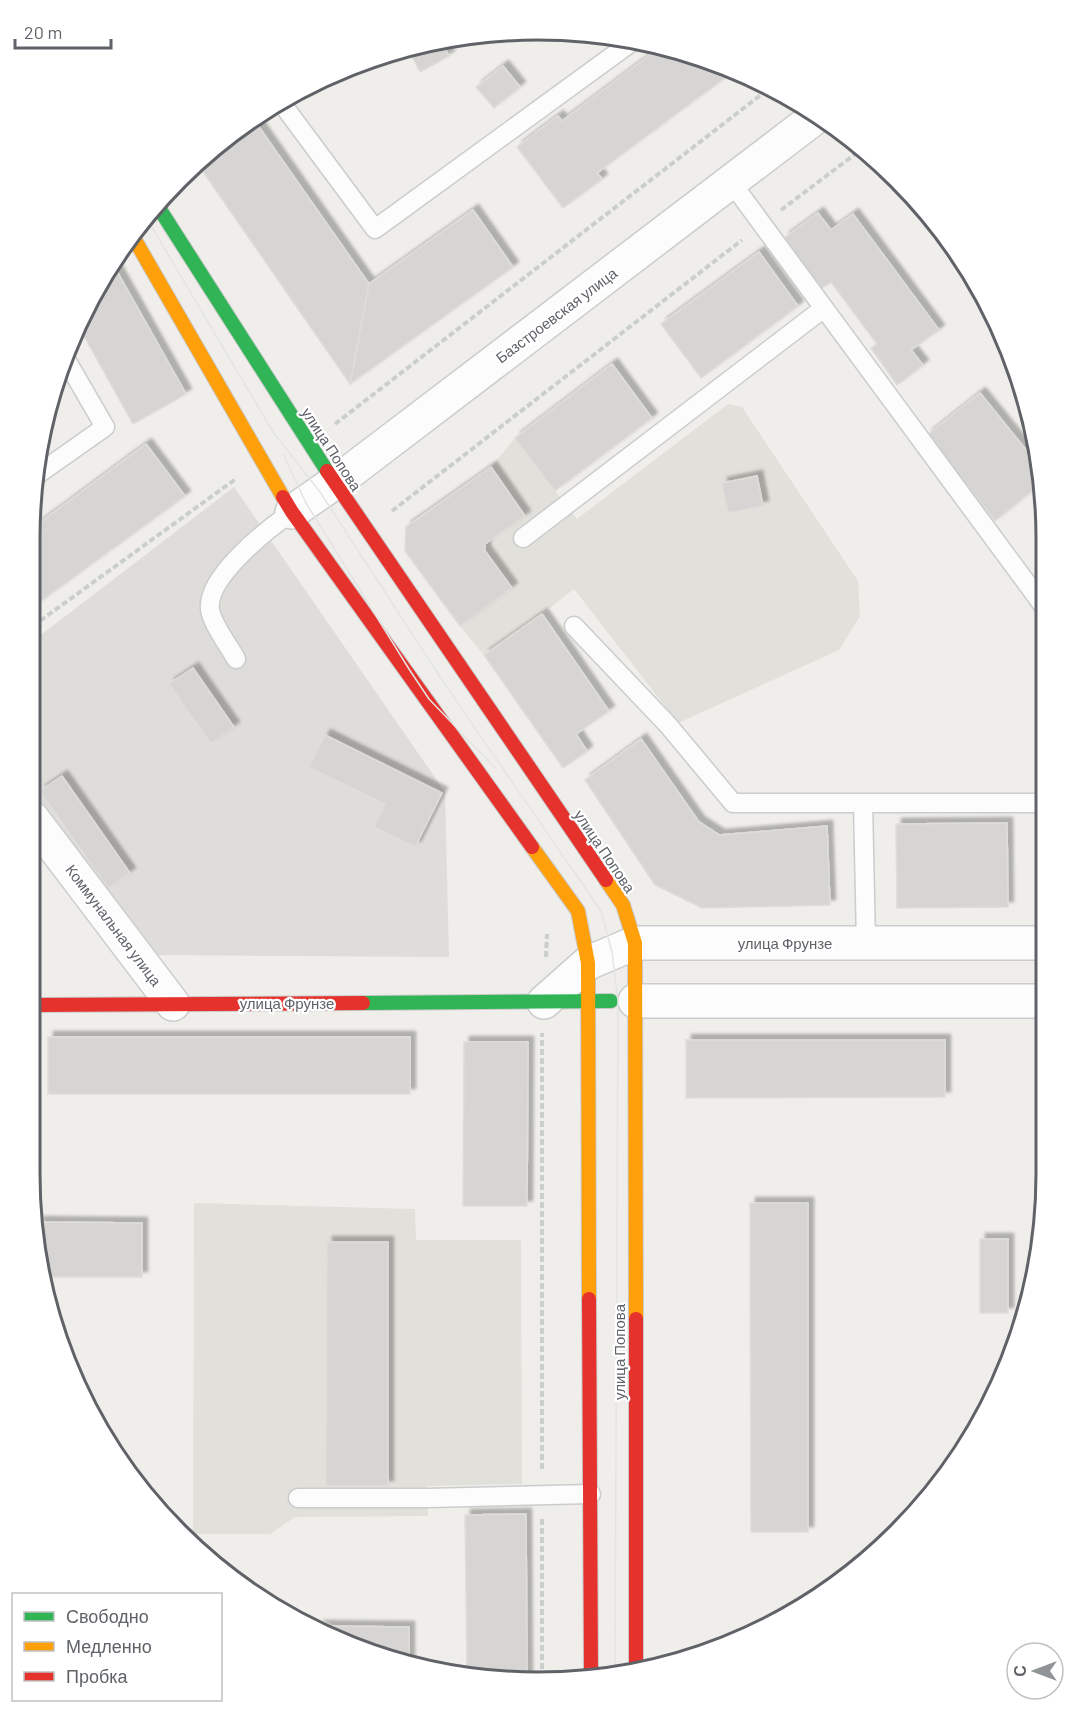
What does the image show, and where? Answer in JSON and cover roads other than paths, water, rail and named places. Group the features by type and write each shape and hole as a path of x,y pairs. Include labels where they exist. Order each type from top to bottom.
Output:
{"street":[{"name":"Базстроевская улица","path":"292,512 334,483 810,121"},
{"name":"улица Попова","path":"162,213 334,483 623,905 635,943 636,1663"},
{"name":"улица Попова","path":"137,244 292,512 578,911 588,963 591,1669"},
{"name":"Коммунальная улица","path":"40,829 173,1004"},
{"name":"улица Фрунзе","path":"544,1002 588,963 635,943 1036,943"},
{"name":"улица Фрунзе","path":"40,1005 1036,1001"}],"lane":[{"path":"286,109 375,229 623,48"},
{"path":"731,182 1036,594"},
{"path":"523,538 824,308"},
{"path":"46,469 105,427 71,368"},
{"path":"236,659 210,613 210,594 222,575 264,532 292,512"},
{"path":"574,626 668,725 733,803 1036,803"},
{"path":"863,803 866,943"},
{"path":"298,1498 591,1494"}],"tram line":[{"path":"151,225 273,432 320,492 446,686 601,911 612,952 618,1001 615,1666"},
{"path":"283,454 306,503 429,699 495,768"}]}
